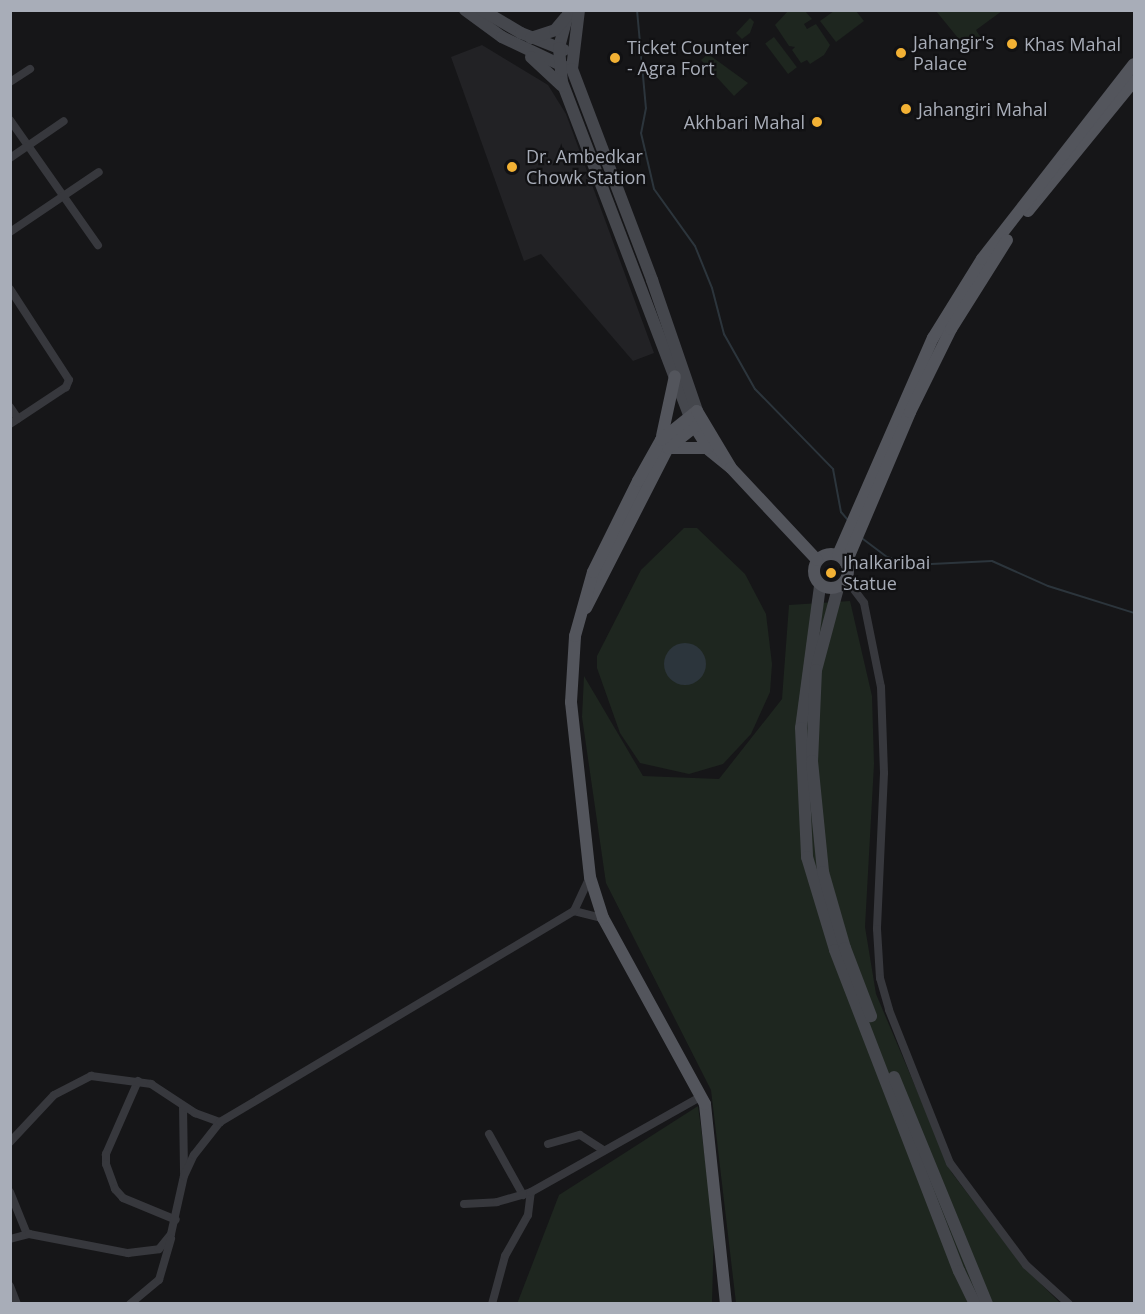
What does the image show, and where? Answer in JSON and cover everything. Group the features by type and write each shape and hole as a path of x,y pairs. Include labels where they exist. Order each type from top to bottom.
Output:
{"main road":[{"path":"842,559 852,546 859,515 933,338 982,259 1134,64"},
{"path":"842,559 826,554 817,560 813,571 820,586 842,583 844,536 859,515 967,300 1017,225 1134,81"},
{"path":"675,376 665,444 577,622 571,702 590,877 603,918 702,1095 726,1304"},
{"path":"665,444 695,418"},
{"path":"695,418 708,448 731,468 817,560"},
{"path":"695,418 731,468"},
{"path":"665,444 708,448"}],"street":[{"path":"465,10 515,44 565,89"},
{"path":"482,10 531,38 572,52"},
{"path":"579,10 572,52 572,69 652,280 695,418"},
{"path":"531,38 555,30 568,13"},
{"path":"568,13 559,48 559,65 565,89 675,376 695,418"},
{"path":"515,44 572,69"},
{"path":"10,82 30,69"},
{"path":"10,120 98,244"},
{"path":"10,158 64,121"},
{"path":"10,232 99,171"},
{"path":"10,289 69,380 66,387 14,422 10,407"},
{"path":"987,1304 849,958 823,872 812,720 816,670 842,583 864,603 881,687 884,773 877,929 880,978 889,1010 950,1162 1026,1265 1069,1304"},
{"path":"820,586 801,728 807,857 835,950 958,1271 975,1304"},
{"path":"184,1176 199,1147 220,1122 574,911 590,877"},
{"path":"574,911 603,918"},
{"path":"10,1143 44,1105 70,1084 99,1075 138,1081 163,1089 183,1106 220,1122"},
{"path":"138,1081 106,1154 106,1164 115,1190 123,1198 176,1220"},
{"path":"464,1204 527,1193 702,1095"},
{"path":"130,1304 162,1274 176,1220 184,1176 183,1106"},
{"path":"489,1134 527,1193 528,1215 505,1256 492,1304"},
{"path":"548,1144 580,1135 603,1150"},
{"path":"10,1192 27,1234"},
{"path":"10,1239 27,1234 136,1254 159,1249 171,1234"},
{"path":"10,1286 17,1304"}],"shaded area":[{"path":"788,11 805,11 812,19 804,24 807,29 816,24 830,45 824,55 810,64 807,60 801,63 792,50 795,47 789,46 775,25"},
{"path":"834,11 856,11 864,21 836,42 820,21"},
{"path":"936,11 1002,11 976,30 981,38 967,49"},
{"path":"750,18 754,22 750,33 742,39 736,33"},
{"path":"774,37 797,67 788,74 765,44"},
{"name":"Dr. Ambedkar Chowk Station","path":"482,45 548,85 566,114 654,353 633,361 541,254 524,261 451,57"},
{"path":"708,54 748,83 734,96 701,60"},
{"path":"684,528 697,528 745,574 766,614 772,664 770,692 751,734 723,764 689,774 640,763 620,733 597,668 597,656 641,570"},
{"path":"850,601 872,696 874,764 865,927 876,994 952,1173 1022,1265 1060,1303 736,1303 711,1090 606,883 582,717 584,676 643,776 719,779 782,699 789,605"},
{"path":"685,643 693,644 700,649 705,656 705,672 700,679 693,684 685,685 677,684 670,679 665,672 664,664 665,656 670,649 677,644"},
{"path":"698,1106 714,1226 712,1303 517,1304 559,1195"}],"waterway":[{"path":"637,10 646,108 641,133 654,189 695,246 712,288 724,334 755,389 833,469 841,512 848,520"},
{"path":"863,539 887,557 911,565 992,561 1048,586 1134,613"}],"place":[{"name":"Khas Mahal","path":"1012,44"},
{"name":"Jahangir's Palace","path":"901,53"},
{"name":"Ticket Counter - Agra Fort","path":"615,58"},
{"name":"Jahangiri Mahal","path":"906,109"},
{"name":"Akhbari Mahal","path":"817,122"},
{"name":"Dr. Ambedkar Chowk Station","path":"512,167"},
{"name":"Jhalkaribai Statue","path":"831,573"}]}
